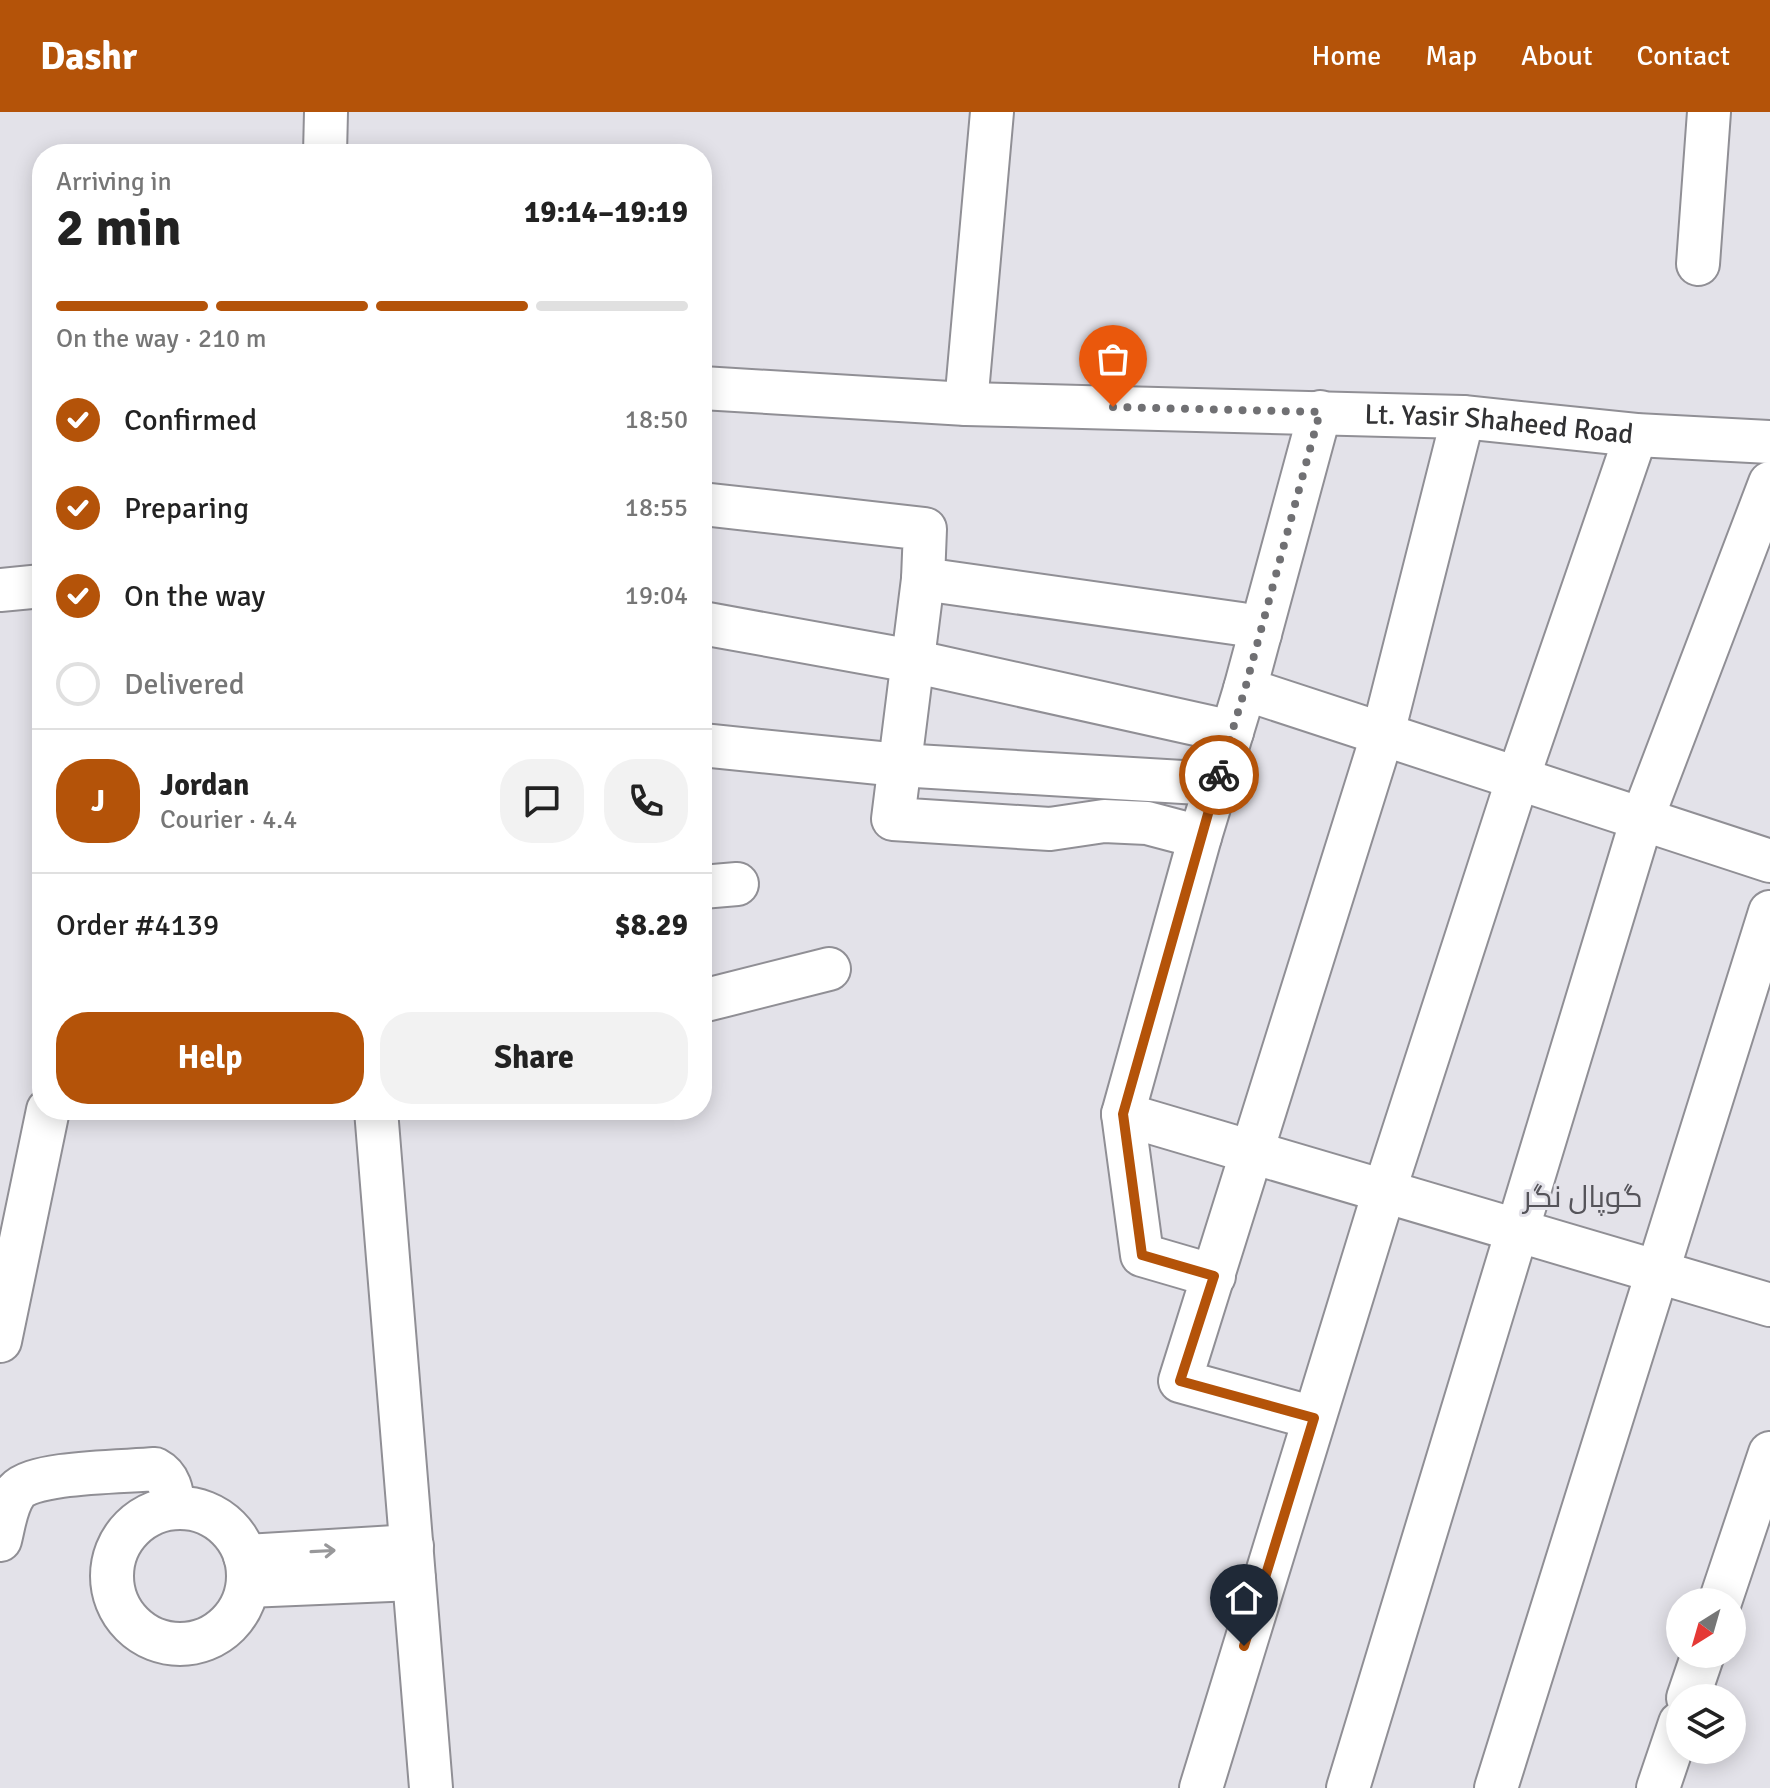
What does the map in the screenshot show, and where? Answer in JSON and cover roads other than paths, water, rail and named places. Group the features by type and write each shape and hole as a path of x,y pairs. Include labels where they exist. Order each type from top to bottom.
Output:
{"street":[{"path":"325,144 326,112"},
{"path":"966,404 992,112"},
{"path":"1698,264 1709,112"},
{"name":"Lt. Yasir Shaheed Road","path":"712,389 966,404 1463,417 1636,435 1770,442"},
{"path":"1214,1276 1142,1255 1123,1114 1200,837 1245,689 1320,412"},
{"path":"1314,1418 1180,1381 1383,733 1463,417"},
{"path":"1201,1788 1384,1192 1518,778 1636,435"},
{"path":"1348,1788 1642,819 1770,483"},
{"path":"712,505 925,529 923,579 893,819 1050,829 1104,821 1147,823 1200,837"},
{"path":"923,579 1241,624 1260,634"},
{"path":"0,590 32,587"},
{"path":"712,625 912,661 1232,732"},
{"path":"1245,689 1770,861"},
{"path":"712,746 899,765 1216,784"},
{"path":"1496,1788 1770,912"},
{"path":"712,998 829,969"},
{"path":"1123,1114 1770,1305"},
{"path":"0,1341 46,1120"},
{"path":"377,1120 431,1788"},
{"path":"1725,1588 1770,1453"},
{"path":"0,1540 15,1493 26,1482 46,1477 155,1469 165,1474 174,1508"},
{"path":"174,1508 197,1510 218,1519 235,1535 247,1571 240,1610 223,1630 201,1642 176,1644 151,1638 130,1623 116,1601 111,1576 116,1552 129,1530 150,1514 174,1508"},
{"path":"247,1571 413,1562"},
{"path":"1658,1788 1666,1764"}],"district":[{"name":"گوپال نگر","path":"1583,1197"}]}
